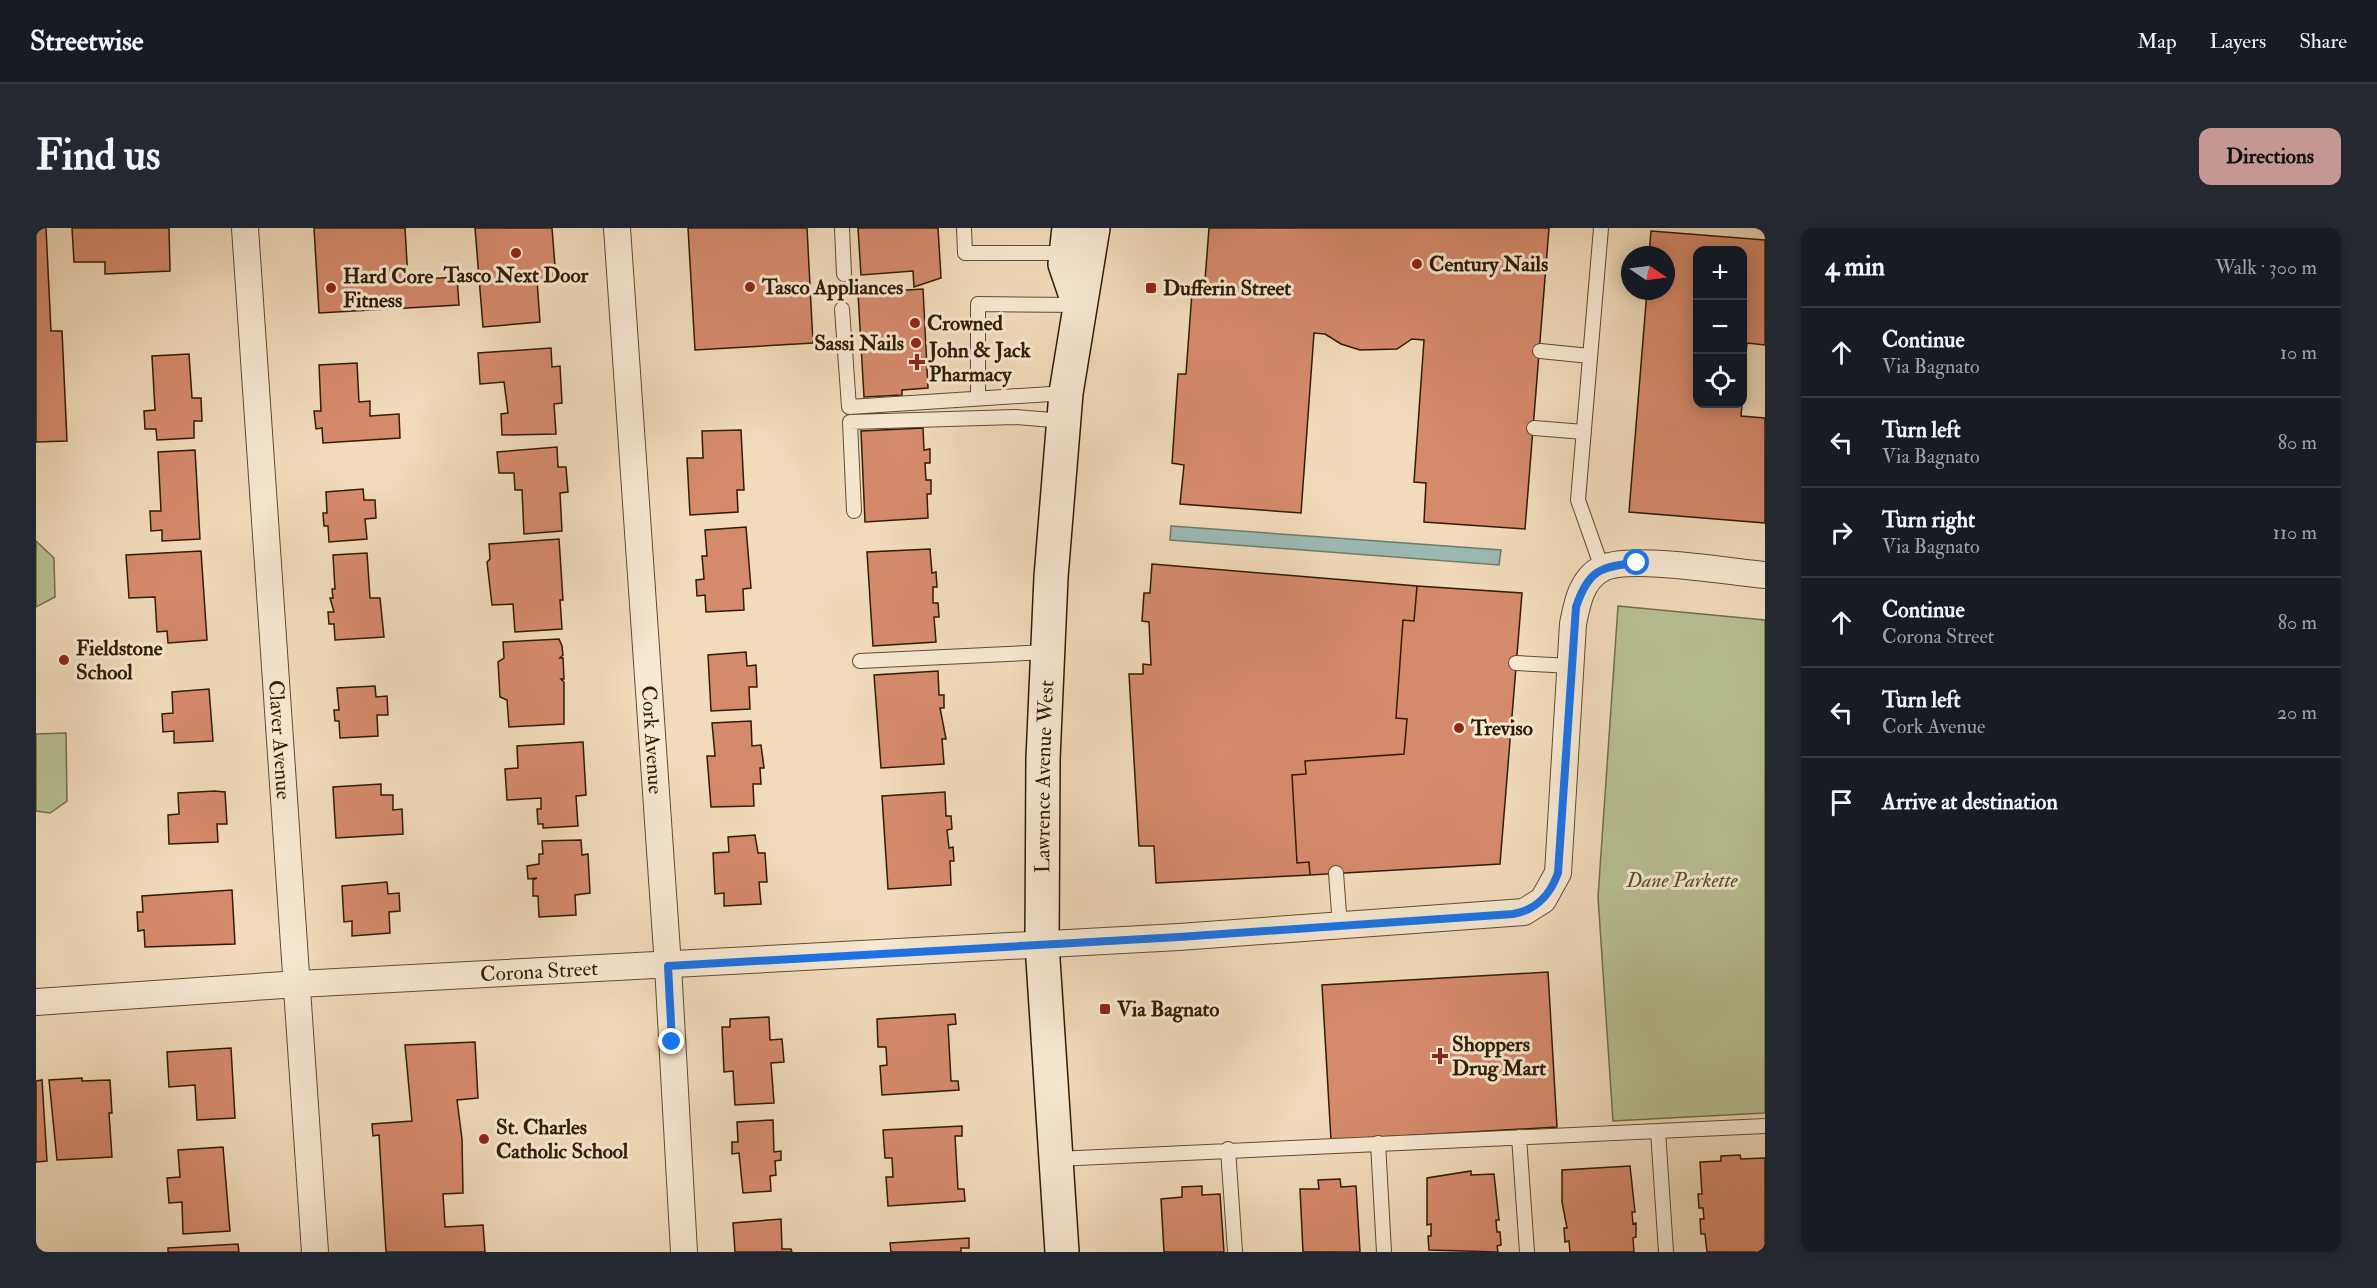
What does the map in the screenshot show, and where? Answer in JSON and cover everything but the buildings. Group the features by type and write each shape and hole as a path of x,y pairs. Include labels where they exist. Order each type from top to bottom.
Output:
{"main road":[{"name":"Lawrence Avenue West","path":"1062,1252 1042,944 1043,759 1065,407 1078,305 1089,265 1093,228"},
{"name":"Lawrence Avenue West","path":"1067,240 1065,264 1078,305"}],"street":[{"name":"Claver Avenue","path":"245,228 299,984 315,1252"},
{"name":"Cork Avenue","path":"617,228 668,966 684,1252"},
{"path":"1042,944 1513,914 1534,908 1543,900 1558,873 1570,666 1576,607 1582,589 1602,568 1637,563 1765,575"},
{"name":"Corona Street","path":"36,1002 299,984 668,966 1042,944"}],"lane":[{"path":"842,228 844,274"},
{"path":"964,228 965,253 1067,240"},
{"path":"1601,228 1578,500 1602,568"},
{"path":"978,398 978,304 1078,305"},
{"path":"842,309 849,407 978,398 1065,407"},
{"path":"1540,351 1590,356"},
{"path":"854,511 850,422 1015,417 1065,407"},
{"path":"1534,428 1584,432"},
{"path":"860,660 1048,652"},
{"path":"1516,663 1570,666"},
{"path":"1336,873 1340,926"},
{"path":"1056,1159 1228,1149 1765,1126"},
{"path":"1658,1131 1666,1252"},
{"path":"1519,1137 1527,1252"},
{"path":"1378,1143 1384,1252"},
{"path":"1228,1149 1235,1252"}],"green space":[{"path":"36,541 54,558 55,597 36,607"},
{"name":"Dane Parkette","path":"1618,606 1765,620 1765,1113 1613,1121 1598,897"},
{"path":"66,733 67,801 50,813 36,811 36,734"}],"water":[{"path":"1171,526 1501,550 1499,565 1170,540"}],"place":[{"name":"Tasco Next Door","path":"516,253"},
{"name":"Century Nails","path":"1417,264"},
{"name":"Tasco Appliances","path":"750,287"},
{"name":"Hard Core Fitness","path":"331,288"},
{"name":"Dufferin Street","path":"1151,288"},
{"name":"Crowned","path":"915,323"},
{"name":"Sassi Nails","path":"916,343"},
{"name":"John & Jack Pharmacy","path":"917,362"},
{"name":"Fieldstone School","path":"64,660"},
{"name":"Treviso","path":"1459,728"},
{"name":"Via Bagnato","path":"1105,1009"},
{"name":"Shoppers Drug Mart","path":"1440,1056"},
{"name":"St. Charles Catholic School","path":"484,1139"}],"route":[{"path":"672,1042 668,966 1179,937 1513,914 1534,908 1548,893 1558,873 1573,624 1576,607 1582,589 1602,568 1637,563"}]}
